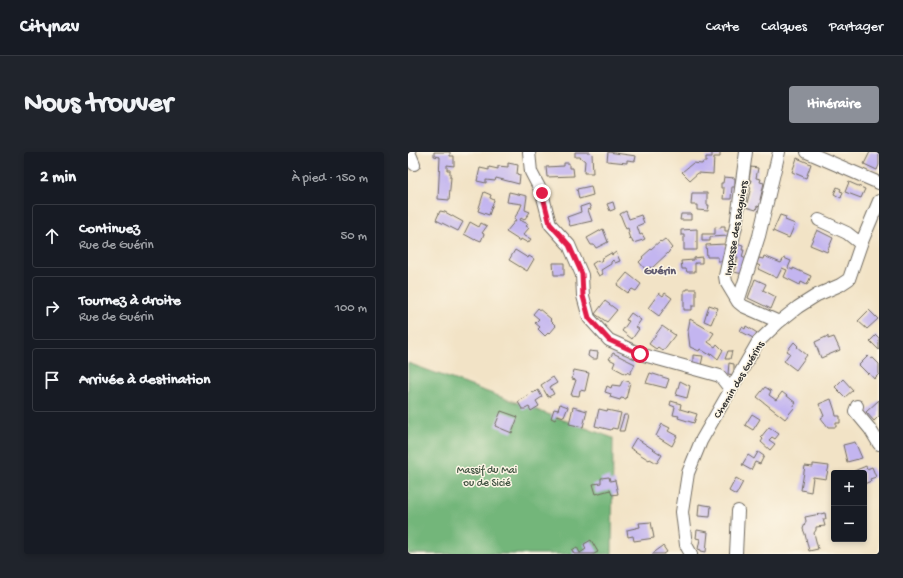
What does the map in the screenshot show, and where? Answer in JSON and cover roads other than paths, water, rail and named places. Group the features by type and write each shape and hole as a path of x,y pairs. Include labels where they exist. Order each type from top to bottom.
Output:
{"street":[{"path":"409,152 414,164"},
{"path":"529,152 531,172 542,193 550,224 569,245 582,274 583,296 589,318 609,340 640,354 720,376 731,390"},
{"name":"Impasse des Baguiers","path":"738,302 726,282 725,276 736,226 746,152"},
{"path":"779,152 759,236 738,302 743,306 779,322"},
{"path":"807,152 879,183"},
{"name":"Chemin des Guérins","path":"691,554 686,545 682,512 688,473 701,441 758,342 779,322 798,307 817,295 840,285 849,279 861,244 879,201"},
{"path":"819,220 847,233 861,244"},
{"path":"857,406 855,411 870,429 879,444"},
{"path":"736,554 738,511"}],"district":[{"name":"Guérin","path":"660,270"}],"park label":[{"name":"Massif du Mai ou de Sicié","path":"487,475"}]}
